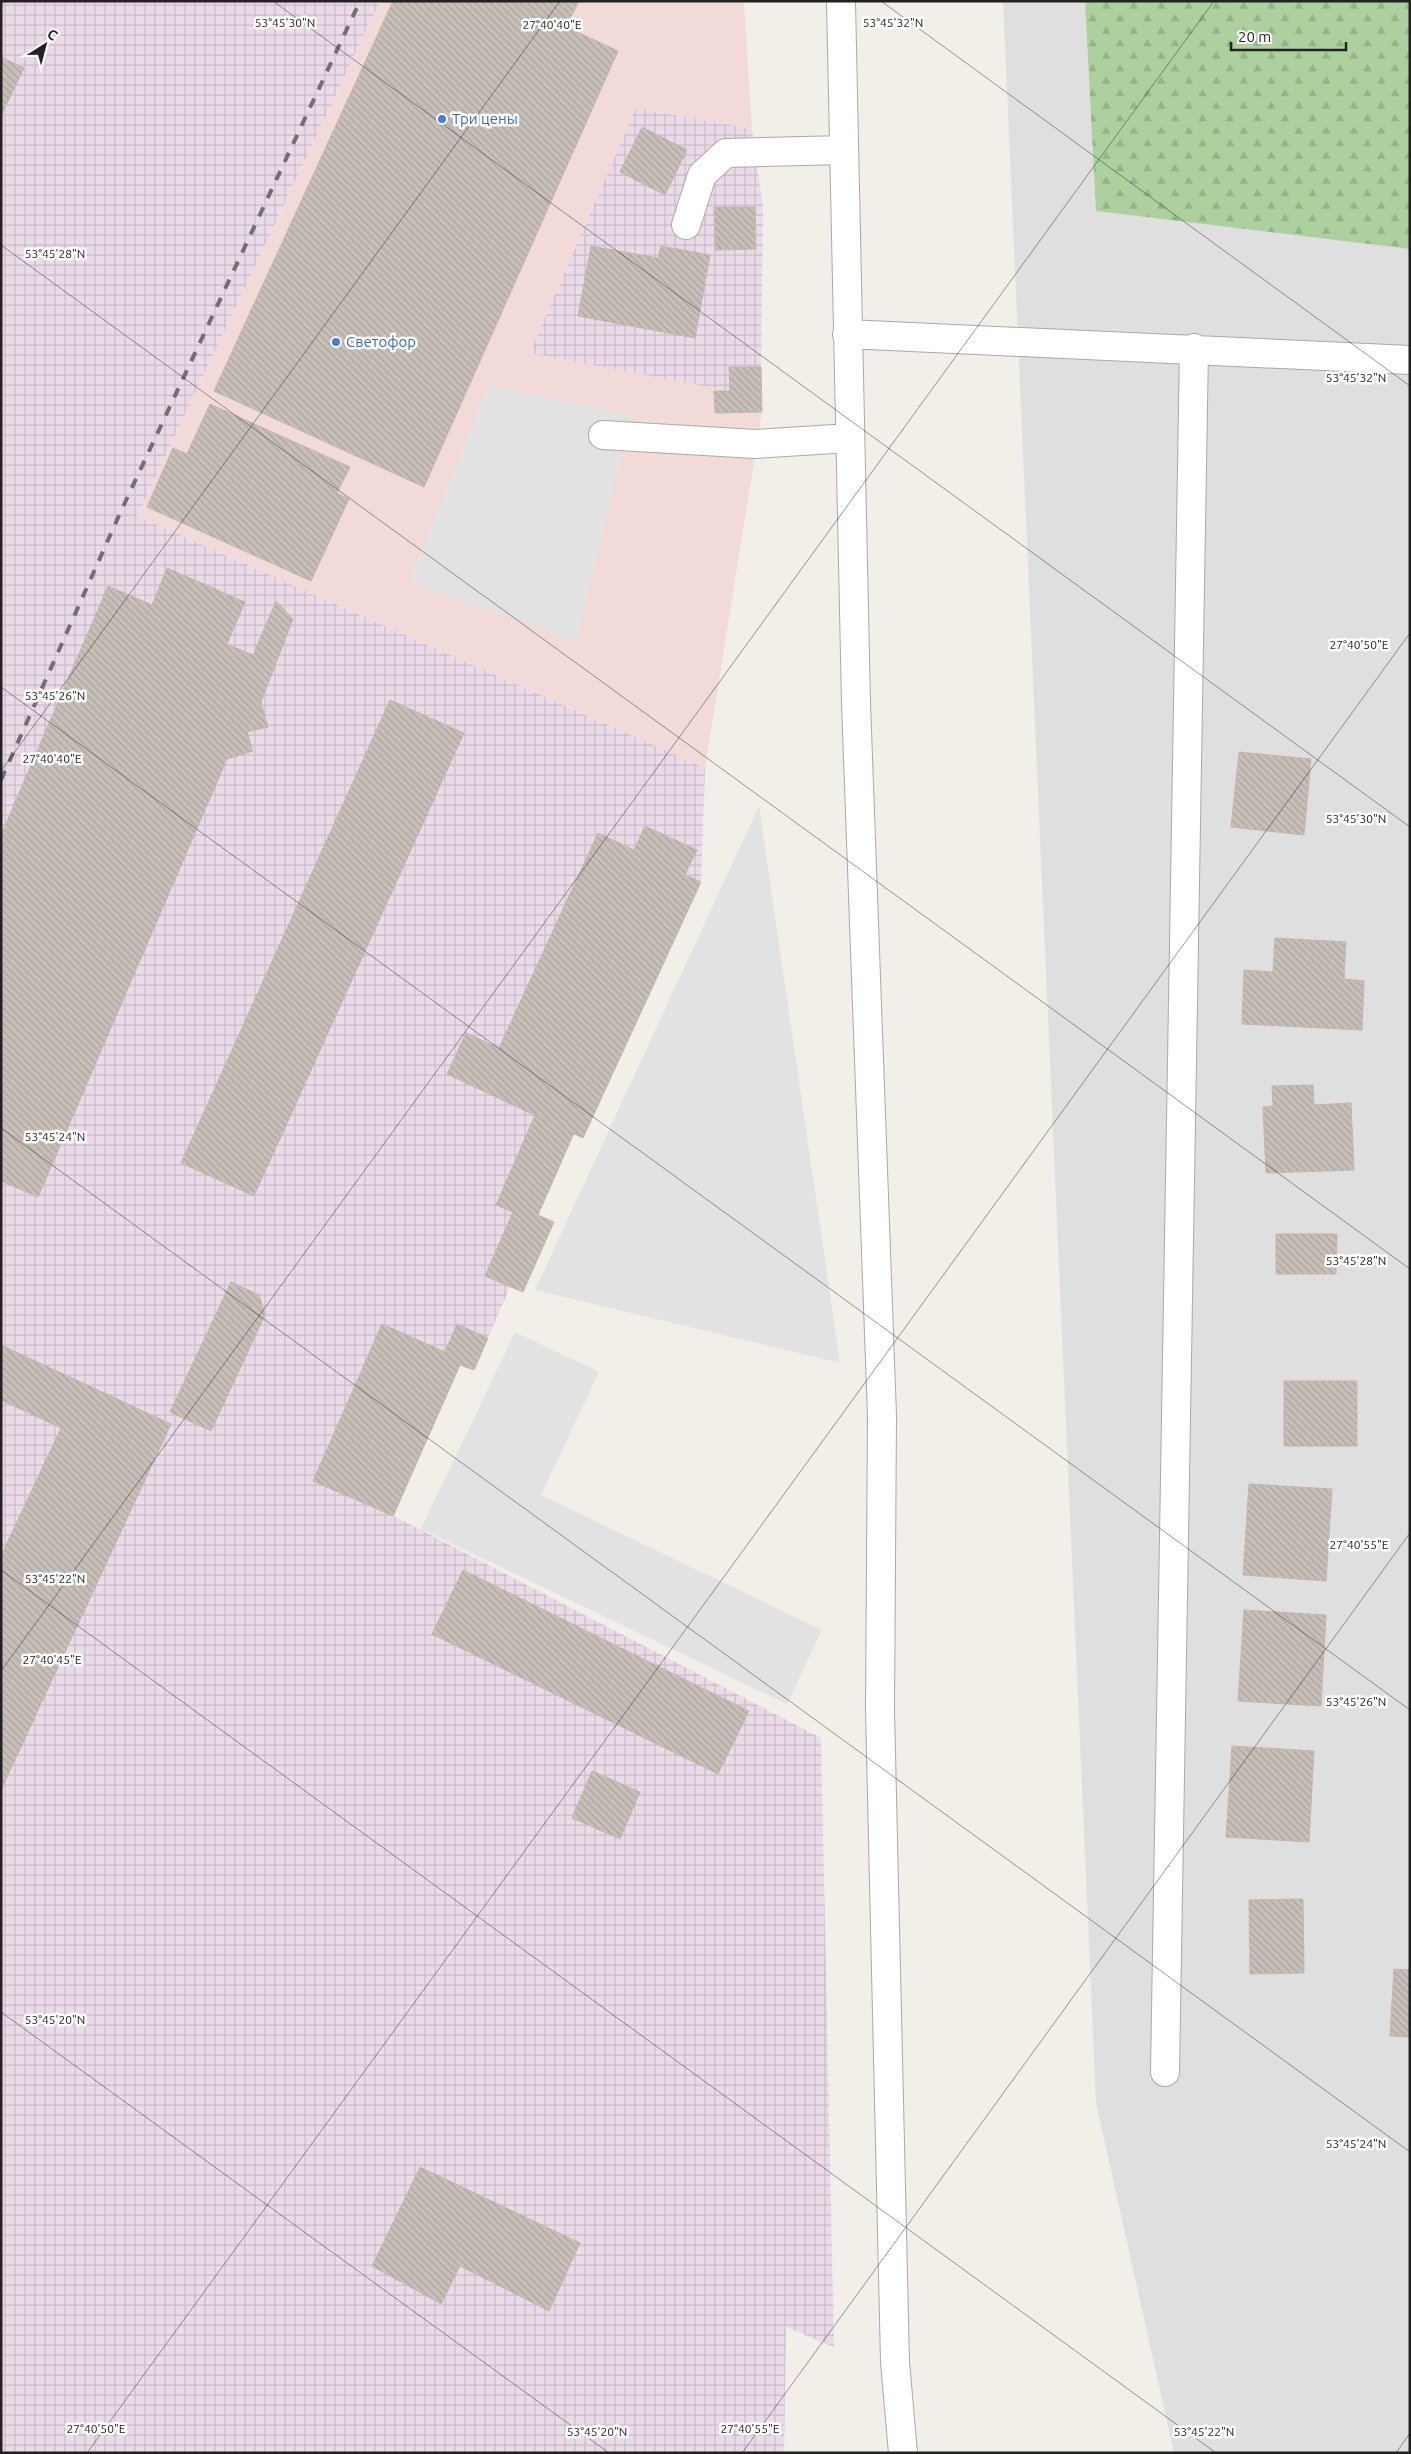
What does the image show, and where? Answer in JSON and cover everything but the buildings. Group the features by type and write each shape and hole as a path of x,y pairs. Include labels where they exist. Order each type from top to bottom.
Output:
{"street":[{"path":"841,1 857,723 882,1416 880,1708 895,2362 903,2453"},
{"path":"686,225 702,174 726,153 844,150"},
{"path":"847,334 1194,348 1410,360"},
{"path":"1165,2072 1194,348"},
{"path":"603,434 755,444 850,438"}],"shaded area":[{"path":"1,1 380,1 137,516 705,768 701,882 583,1138 573,1133 538,1215 554,1222 523,1292 510,1287 474,1370 460,1365 394,1516 821,1738 834,2347 786,2327 784,2453 1,2453"},
{"path":"380,1 744,1 752,129 636,108 729,391 729,367 761,367 762,412 705,768 137,516"},
{"path":"1003,1 1410,1 1410,2453 1174,2453 1096,2103"},
{"path":"636,108 752,129 763,208 761,367 729,367 730,391 530,353"},
{"path":"489,385 631,416 576,642 409,582"},
{"path":"759,806 840,1363 535,1290"},
{"path":"515,1332 599,1372 541,1495 822,1630 787,1704 421,1529"}],"green space":[{"path":"1085,1 1410,1 1410,249 1096,211"}],"railway":[{"path":"1,780 121,511 360,1"}],"place":[{"name":"Три цены","path":"442,119"},
{"name":"Светофор","path":"336,342"}]}
